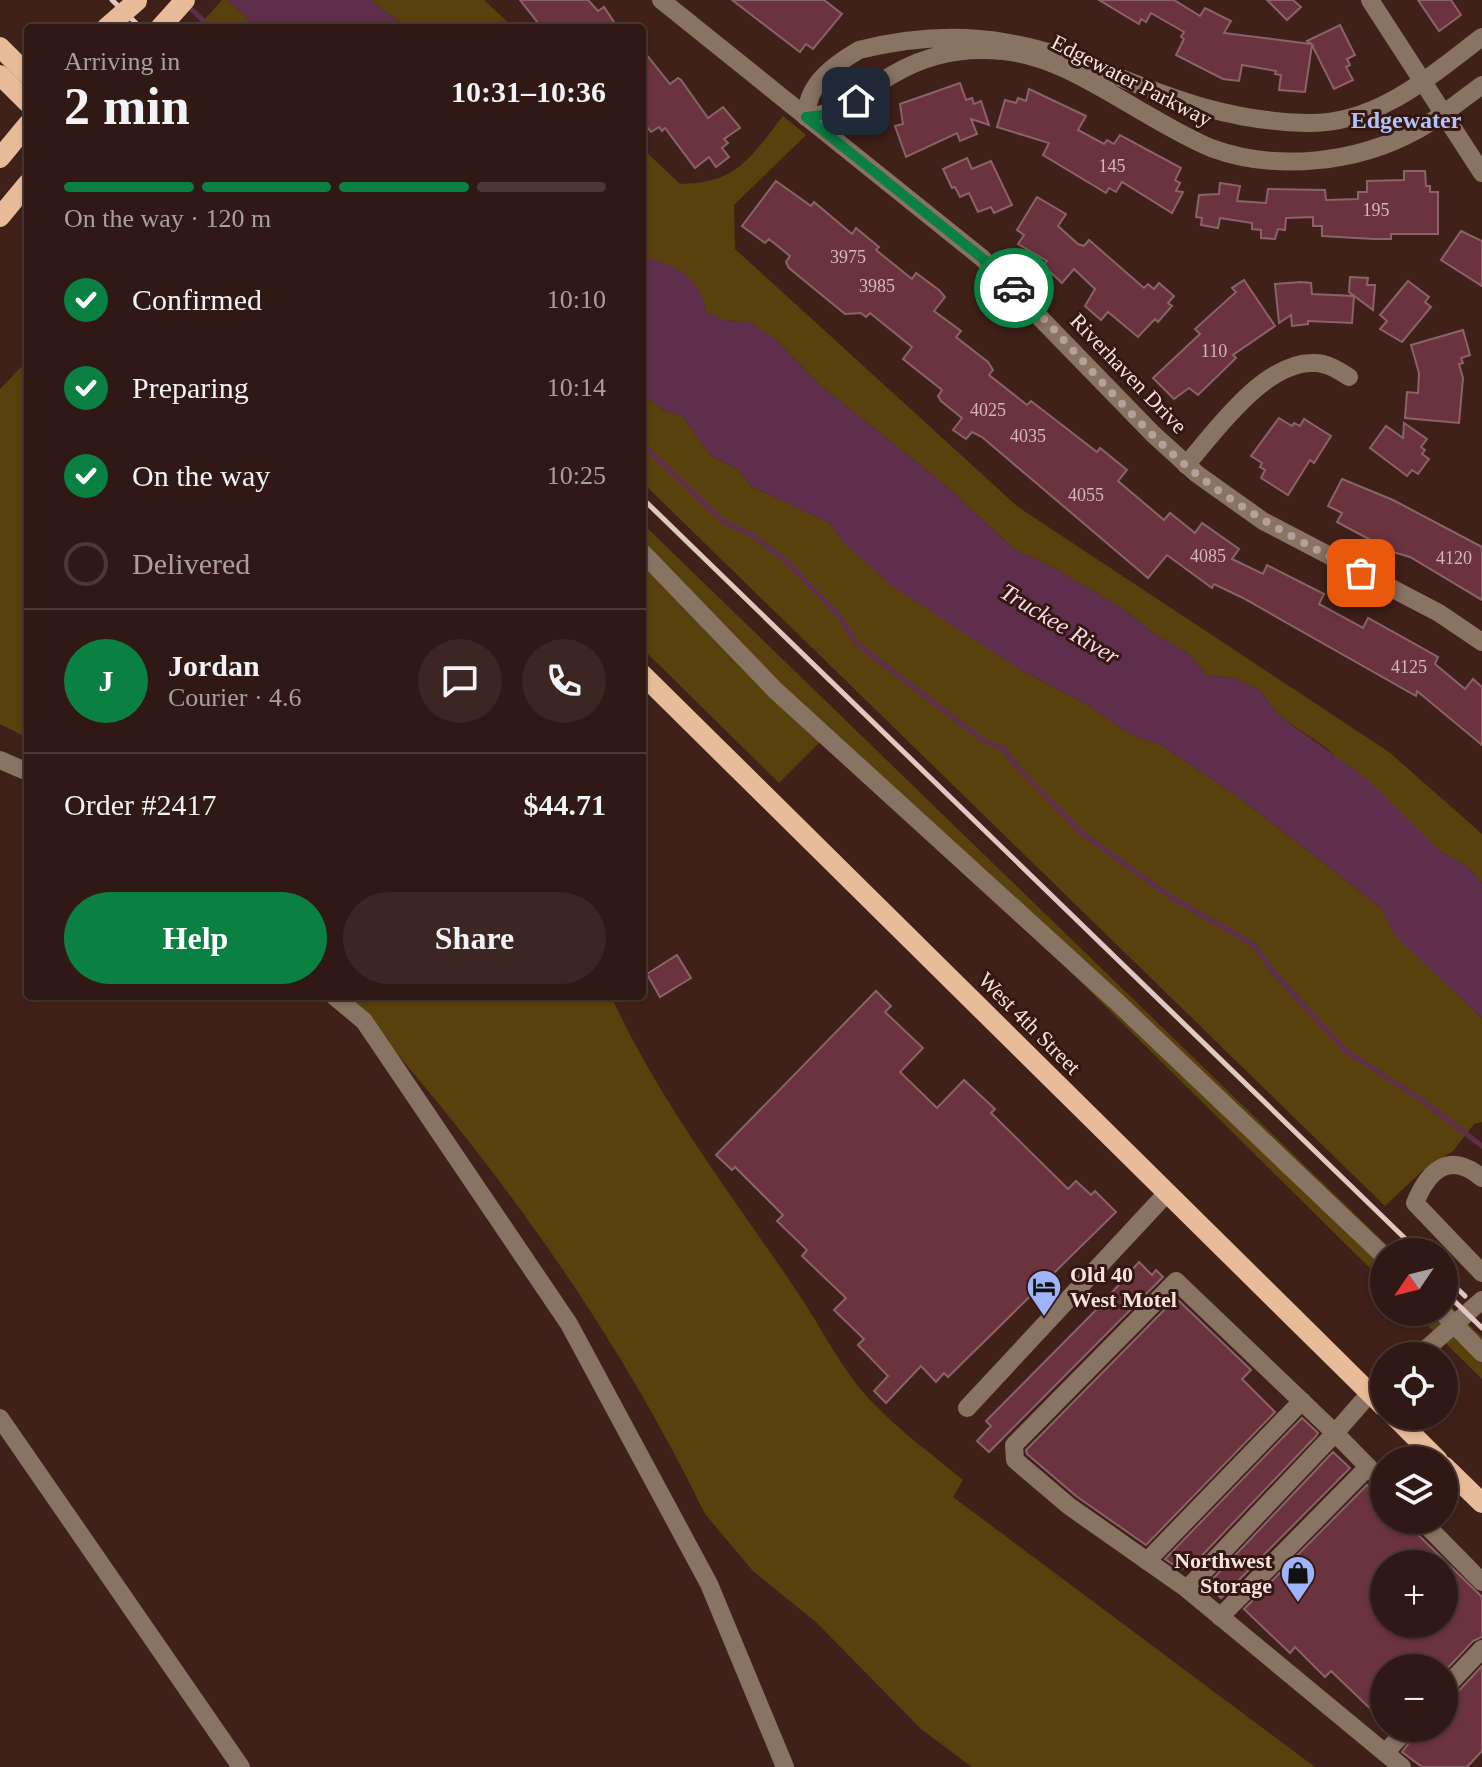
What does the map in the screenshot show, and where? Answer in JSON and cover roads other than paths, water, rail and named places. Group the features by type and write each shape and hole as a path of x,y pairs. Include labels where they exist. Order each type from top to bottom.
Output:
{"main road":[{"path":"110,24 137,0"},
{"path":"116,24 137,0"},
{"path":"0,39 24,54"},
{"path":"0,47 24,71"},
{"path":"0,75 24,99"},
{"path":"0,158 24,129"},
{"path":"0,217 24,188"},
{"name":"West 4th Street","path":"646,678 1370,1389"},
{"path":"1408,1430 1424,1446"},
{"path":"1458,1480 1482,1503"}],"street":[{"name":"Riverhaven Drive","path":"661,0 991,266 1186,465 1263,521 1439,613 1482,642"},
{"path":"1370,0 1482,173"},
{"path":"806,117 807,101 819,80 879,38 926,20"},
{"name":"Edgewater Parkway","path":"1129,61 1200,100 1240,115 1276,122 1311,124 1370,112 1421,81 1482,37"},
{"name":"Edgewater Parkway","path":"806,117 841,110 915,63 966,50 1031,56 1062,68 1213,149 1278,161 1310,161 1376,148 1420,129 1482,85"},
{"path":"1186,465 1252,392 1286,370 1315,363 1332,367 1349,377"},
{"path":"646,556 775,690 1116,1001 1370,1243"},
{"path":"0,760 24,770"},
{"path":"339,1000 364,1021 569,1324 709,1584 785,1767"},
{"path":"1482,1178 1467,1166 1455,1163 1440,1169 1422,1184 1415,1203 1482,1273"},
{"path":"967,1408 1167,1193"},
{"path":"1220,1617 1368,1467 1176,1281 1014,1445 1015,1460 1069,1506 1187,1589 1220,1617 1402,1767"},
{"path":"1458,1313 1482,1300"},
{"path":"1429,1342 1442,1326"},
{"path":"1456,1326 1482,1353"},
{"path":"1147,1561 1302,1401"},
{"path":"1187,1589 1335,1433 1370,1404"},
{"path":"0,1418 241,1767"},
{"path":"1435,1534 1482,1582"},
{"path":"1458,1674 1482,1649"},
{"path":"1385,1753 1395,1742"}],"water":[{"path":"228,0 370,0 403,24 253,24"},
{"name":"Truckee River","path":"646,258 676,268 692,280 707,312 723,320 749,322 776,340 822,387 938,479 1014,549 1058,570 1123,609 1156,635 1188,653 1206,675 1233,678 1261,691 1278,715 1366,778 1439,850 1469,868 1482,883 1482,1018 1396,937 1381,908 1241,799 1161,745 1133,736 1086,704 1019,669 893,587 845,544 829,523 751,486 739,470 710,455 682,416 664,411 646,395"}],"waterway":[{"path":"186,4 207,24"},
{"path":"646,448 724,522 754,536 787,562 840,617 856,643 984,741 1003,748 1017,767 1083,834 1171,897 1254,945 1274,973 1346,1051 1423,1101 1482,1146"}],"railway":[{"path":"112,0 137,24"},
{"path":"646,502 1405,1238"},
{"path":"1458,1289 1465,1296"},
{"path":"1458,1305 1482,1328"}],"place":[{"name":"Old 40 West Motel","path":"1044,1318"},
{"name":"Northwest Storage","path":"1298,1604"}],"district":[{"name":"Edgewater","path":"1406,120"}]}
